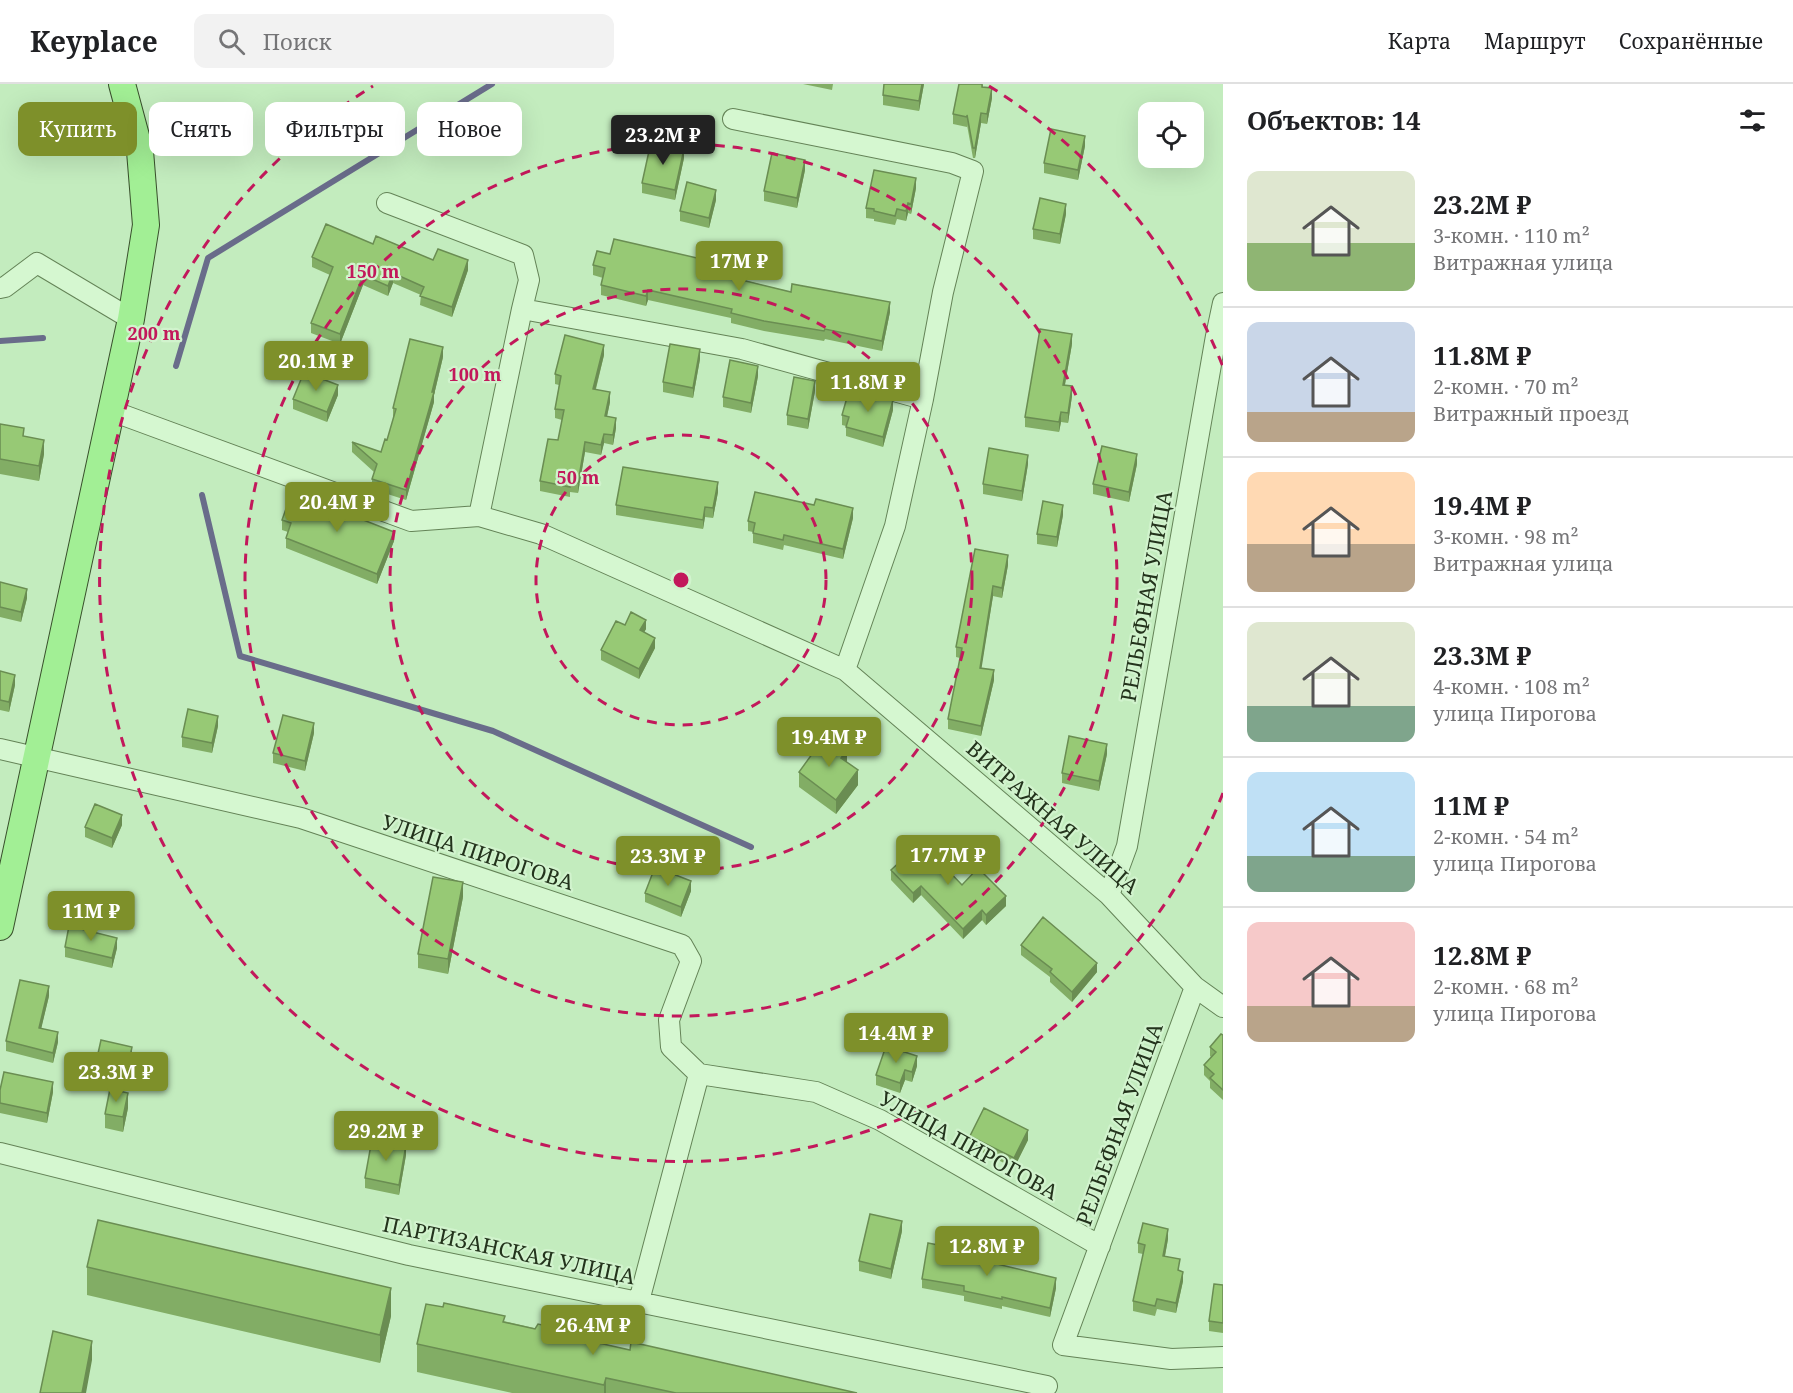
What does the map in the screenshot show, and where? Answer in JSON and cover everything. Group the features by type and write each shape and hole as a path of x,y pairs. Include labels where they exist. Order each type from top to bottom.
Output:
{"main road":[{"path":"0,927 112,411 131,319 146,225 140,151 122,84"}],"street":[{"path":"733,120 952,163 973,171 943,292 923,399 895,526 845,670"},
{"path":"387,202 523,255 530,280 479,516"},
{"path":"0,288 5,287 38,263 131,319"},
{"name":"РЕЛЬЕФНАЯ УЛИЦА","path":"1109,895 1127,846 1219,337 1223,303"},
{"path":"522,309 742,349 923,399"},
{"name":"ВИТРАЖНАЯ УЛИЦА","path":"112,411 411,521 479,516 541,534 845,670 1109,895 1196,987 1223,1006"},
{"name":"УЛИЦА ПИРОГОВА","path":"0,749 301,818 682,945 691,961 669,1020 672,1047 699,1074 816,1092 869,1115 1100,1246"},
{"name":"РЕЛЬЕФНАЯ УЛИЦА","path":"1196,987 1063,1345 1171,1359 1223,1357"},
{"path":"639,1301 699,1074"},
{"name":"ПАРТИЗАНСКАЯ УЛИЦА","path":"0,1154 409,1255 1047,1386"}],"building":[{"path":"884,84 922,84 919,101 883,95"},
{"path":"959,84 982,84 982,87 992,88 987,114 981,113 975,148 973,148 967,115 967,117 953,114"},
{"path":"1051,129 1085,136 1078,170 1044,163"},
{"path":"651,142 684,149 675,190 642,183"},
{"path":"772,153 805,160 797,198 764,191"},
{"path":"874,170 916,178 911,204 908,203 906,211 897,209 895,216 866,208"},
{"path":"687,182 716,190 709,218 680,211"},
{"path":"1040,198 1066,204 1060,234 1033,229"},
{"path":"326,224 373,244 376,236 433,260 438,249 468,260 452,307 420,296 424,287 393,273 388,286 363,275 340,334 311,323 333,267 312,257"},
{"path":"614,239 719,263 717,274 791,292 792,284 890,302 882,341 825,329 824,331 764,321 731,313 732,309 648,290 646,296 601,285 605,268 593,265 597,251 610,254"},
{"path":"1040,329 1072,334 1063,385 1072,386 1068,413 1061,412 1059,422 1025,417"},
{"path":"565,335 604,345 593,389 610,392 605,416 616,418 613,435 604,434 601,445 585,442 578,483 570,482 570,487 540,481 548,439 558,440 564,410 555,409 561,376 555,374"},
{"path":"410,339 443,347 432,392 434,392 406,490 372,479 377,464 352,442 381,452 396,409 393,408"},
{"path":"670,344 700,349 693,388 663,382"},
{"path":"730,360 758,366 751,403 723,397"},
{"path":"304,372 338,385 327,412 293,399"},
{"path":"794,377 815,381 808,419 787,415"},
{"path":"858,390 893,400 883,437 846,427 849,417 842,415 848,394 856,396"},
{"path":"0,424 24,428 23,436 44,440 39,466 0,459"},
{"path":"1102,446 1137,454 1129,492 1093,484"},
{"path":"989,448 1028,455 1022,491 983,484"},
{"path":"623,467 718,482 713,508 705,507 703,520 616,505"},
{"path":"292,492 394,532 377,574 286,538 291,523 282,520"},
{"path":"755,492 814,505 816,499 853,508 843,549 784,535 783,540 753,533 755,523 748,521"},
{"path":"1043,501 1063,505 1057,537 1037,534"},
{"path":"975,549 1008,555 1002,588 993,586 980,668 994,670 981,726 948,719 962,648 956,647"},
{"path":"0,582 27,589 21,612 0,607"},
{"path":"631,612 646,620 640,630 655,638 639,669 601,650 616,621 625,625"},
{"path":"0,671 15,675 9,702 0,700"},
{"path":"188,709 218,716 212,743 182,737"},
{"path":"283,715 314,723 305,761 273,753"},
{"path":"826,735 847,750 841,758 858,770 836,800 799,772"},
{"path":"1069,736 1107,744 1099,781 1062,773"},
{"path":"95,804 122,815 112,838 85,827"},
{"path":"921,842 962,885 978,868 1006,896 986,915 982,910 963,929 921,886 913,893 891,870"},
{"path":"655,867 691,881 681,907 645,893"},
{"path":"433,877 463,882 448,959 418,954"},
{"path":"1043,917 1097,963 1072,992 1050,972 1052,969 1021,945"},
{"path":"69,926 117,938 112,958 65,947"},
{"path":"20,980 49,986 39,1028 58,1032 53,1053 6,1041"},
{"path":"1221,1034 1223,1035 1223,1090 1210,1078 1214,1074 1204,1065 1216,1052 1210,1047"},
{"path":"101,1040 132,1047 128,1066 97,1058"},
{"path":"886,1046 917,1056 912,1072 905,1070 900,1083 876,1075"},
{"path":"4,1072 53,1082 47,1113 0,1103"},
{"path":"110,1089 128,1093 123,1117 105,1114"},
{"path":"984,1108 1028,1130 1014,1158 970,1136"},
{"path":"372,1139 406,1145 399,1185 365,1178"},
{"path":"870,1214 902,1221 891,1269 859,1261"},
{"path":"98,1220 391,1288 380,1335 87,1267"},
{"path":"1143,1223 1168,1229 1163,1256 1180,1259 1178,1270 1183,1272 1176,1303 1157,1299 1155,1306 1133,1301 1145,1245 1138,1243"},
{"path":"928,1243 964,1250 963,1256 1056,1278 1050,1308 964,1291 964,1286 922,1279"},
{"path":"1214,1284 1223,1285 1223,1323 1209,1321"},
{"path":"444,1303 505,1316 503,1322 535,1329 538,1324 595,1336 594,1342 630,1350 631,1342 857,1393 676,1393 606,1378 604,1385 417,1344 426,1304 443,1307"},
{"path":"53,1331 92,1341 82,1393 40,1393"}],"waterway":[{"path":"176,366 208,258 492,84"},
{"path":"0,341 43,338"},
{"path":"202,495 240,656 493,731 751,847"}]}
